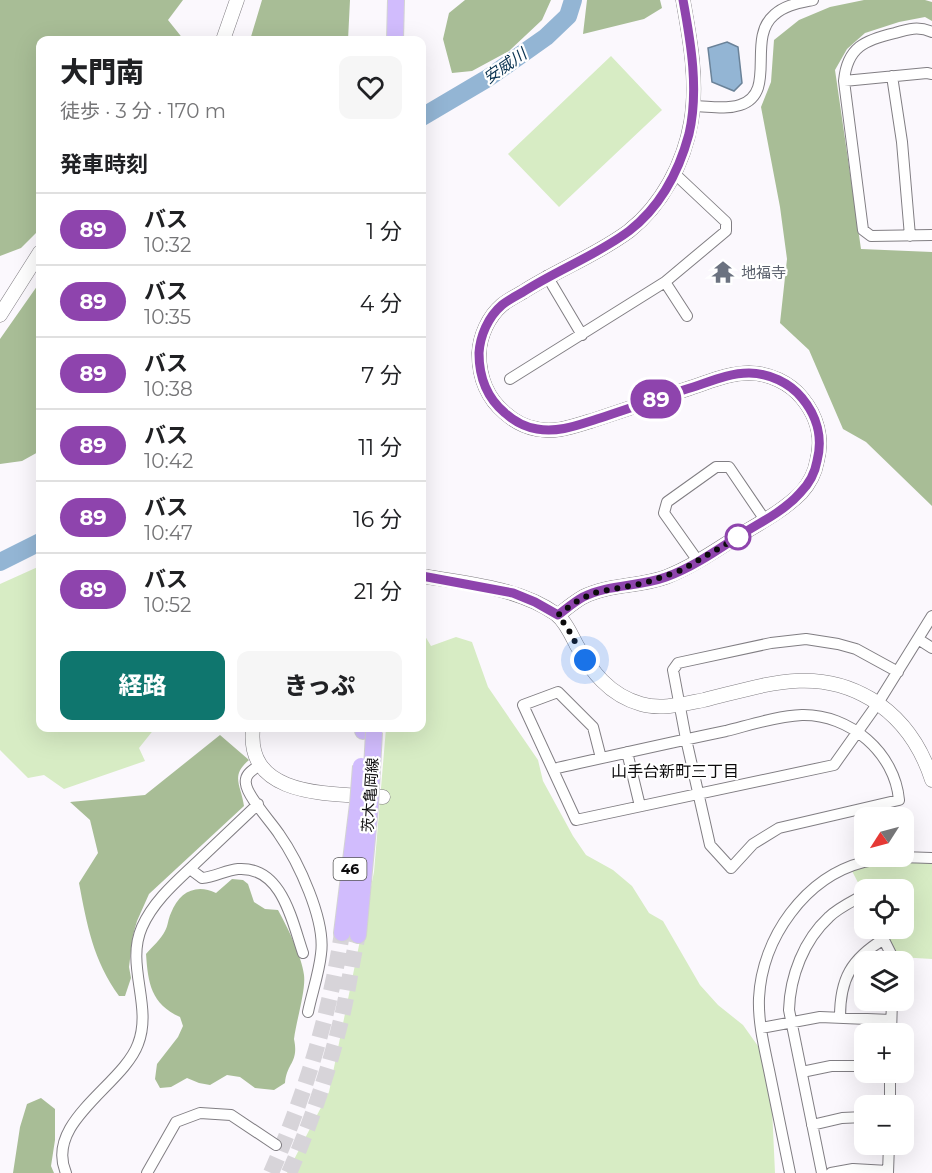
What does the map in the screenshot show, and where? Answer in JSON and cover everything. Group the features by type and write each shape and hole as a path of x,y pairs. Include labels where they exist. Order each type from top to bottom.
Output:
{"main road":[{"path":"395,36 396,0"},
{"name":"茨木亀岡線","path":"350,934 370,803 369,732"}],"street":[{"path":"224,36 237,0"},
{"path":"558,615 593,593 665,577 698,561 765,520 800,495 809,482 819,454 816,421 810,407 794,390 763,374 730,375 596,419 554,430 539,430 525,426 511,418 499,408 484,385 480,370 480,343 491,317 502,305 547,276 605,246 628,231 654,206 675,174 689,133 693,106 689,31 683,0"},
{"path":"693,106 727,107 740,105 750,100 761,78 760,44 766,23 784,8 813,0"},
{"path":"932,32 916,27 865,42 848,61 844,81 862,230 871,236 932,236"},
{"path":"844,81 932,74"},
{"path":"892,76 902,142 910,236"},
{"path":"510,379 665,282 726,231 726,222 675,174"},
{"path":"0,315 36,258"},
{"path":"547,276 582,335"},
{"path":"665,282 687,316"},
{"path":"698,561 664,513 667,502 716,467 729,467 765,520"},
{"path":"426,577 513,593 558,615 585,660 604,685 641,704 680,705 799,680 819,680 858,691 878,703 906,728 926,760 932,780"},
{"path":"601,758 593,727 558,692 523,705 576,820 834,765 878,703 932,616"},
{"path":"553,769 686,739 803,715 838,723 858,732 875,748 888,765 894,776 899,800 779,828 753,844 731,868 711,845 686,739 673,670 678,663 771,643 806,639 856,649 898,672"},
{"path":"918,639 932,648"},
{"path":"253,732 256,754 261,764 274,778 292,788 370,803"},
{"path":"627,752 640,806"},
{"path":"261,764 247,774 245,782 247,791 294,858 321,932 322,952 308,1012"},
{"path":"66,1173 63,1148 70,1126 123,1066 138,1045 144,1020 136,958 141,928 158,900 258,804"},
{"path":"790,1173 761,1028 759,997 766,964 778,932 798,904 813,889 846,868 883,858 932,858"},
{"path":"190,869 202,878 235,869 251,869 268,876 280,893 303,953"},
{"path":"822,1173 791,1022 789,995 807,945 818,928 830,916 854,901"},
{"path":"840,1017 842,989 856,960 867,949 884,939 890,951"},
{"path":"761,1028 820,1017 891,1020 891,1011"},
{"path":"802,1072 831,1066 854,1066"},
{"path":"147,1173 176,1122 200,1113 231,1115 276,1145"},
{"path":"812,1125 854,1117"},
{"path":"831,1173 853,1169 888,1172 889,1155"}],"green space":[{"path":"0,0 183,0 168,20 181,36 36,36 36,233 21,248 0,256"},
{"path":"262,0 350,0 348,36 251,36"},
{"path":"465,0 551,0 542,20 509,51 472,71 452,73 443,39 449,13"},
{"path":"587,0 660,0 662,8 644,19 583,34"},
{"path":"864,0 932,2 932,21 925,17 899,22 865,33 847,49 835,70 861,249 932,252 932,506 866,442 843,429 809,350 780,323 787,259 780,207 761,107 771,82 774,40 799,20 830,7"},
{"path":"611,56 662,110 559,207 508,154"},
{"path":"36,288 36,453 22,461 0,464 0,339"},
{"path":"36,568 36,732 152,732 139,748 145,761 64,789 44,775 28,778 0,750 0,584"},
{"path":"456,637 472,642 488,687 538,760 543,781 586,855 613,870 632,886 649,913 663,921 700,985 718,1005 743,1025 765,1056 771,1086 775,1173 287,1173 329,1092 374,872 386,732 426,732 426,638 431,646"},
{"path":"220,735 249,760 238,776 244,806 149,894 133,935 129,967 131,978 125,996 119,996 97,956 88,928 79,883 98,853 90,820 70,802 145,795"},
{"path":"914,862 932,862 932,959 914,958 914,951 896,951 889,939 914,939 914,879 856,879 852,871 866,867 914,867"},
{"path":"232,879 243,880 248,884 254,902 265,909 278,910 300,960 304,981 294,1039 294,1058 285,1083 274,1090 255,1088 240,1077 227,1075 210,1085 187,1078 171,1087 160,1088 155,1079 157,1064 178,1037 183,1026 180,1017 163,1006 153,992 146,954 163,934 174,906 183,895 195,889 216,893"},
{"path":"41,1098 55,1109 55,1140 51,1166 54,1173 13,1173 20,1127 27,1104"}],"water":[{"path":"727,42 738,47 742,83 734,91 712,82 708,48"}],"waterway":[{"name":"安威川","path":"426,115 488,78 546,37 568,16 573,0"},
{"name":"安威川","path":"0,562 36,544"}],"tunnel":[{"path":"271,1173 295,1114 323,1025 342,933"},
{"path":"289,1173 313,1114 332,1053 343,1012 358,935"}],"bus line":[{"name":"89","path":"426,577 513,593 558,615 583,597 593,593 665,577 698,561 765,520 800,495 815,469 819,454 819,438 816,421 810,407 800,394 788,385 763,374 730,375 568,428 554,430 539,430 525,426 511,418 490,397 484,385 480,370 480,343 491,317 502,305 547,276 614,241 628,231 654,206 675,174 689,133 693,106 689,31 683,0"}],"place":[{"name":"地福寺","path":"723,272"}],"district":[{"name":"山手台新町三丁目","path":"675,771"}],"route":[{"path":"585,660 558,615 583,597 593,593 645,583 682,570 738,537"}]}
